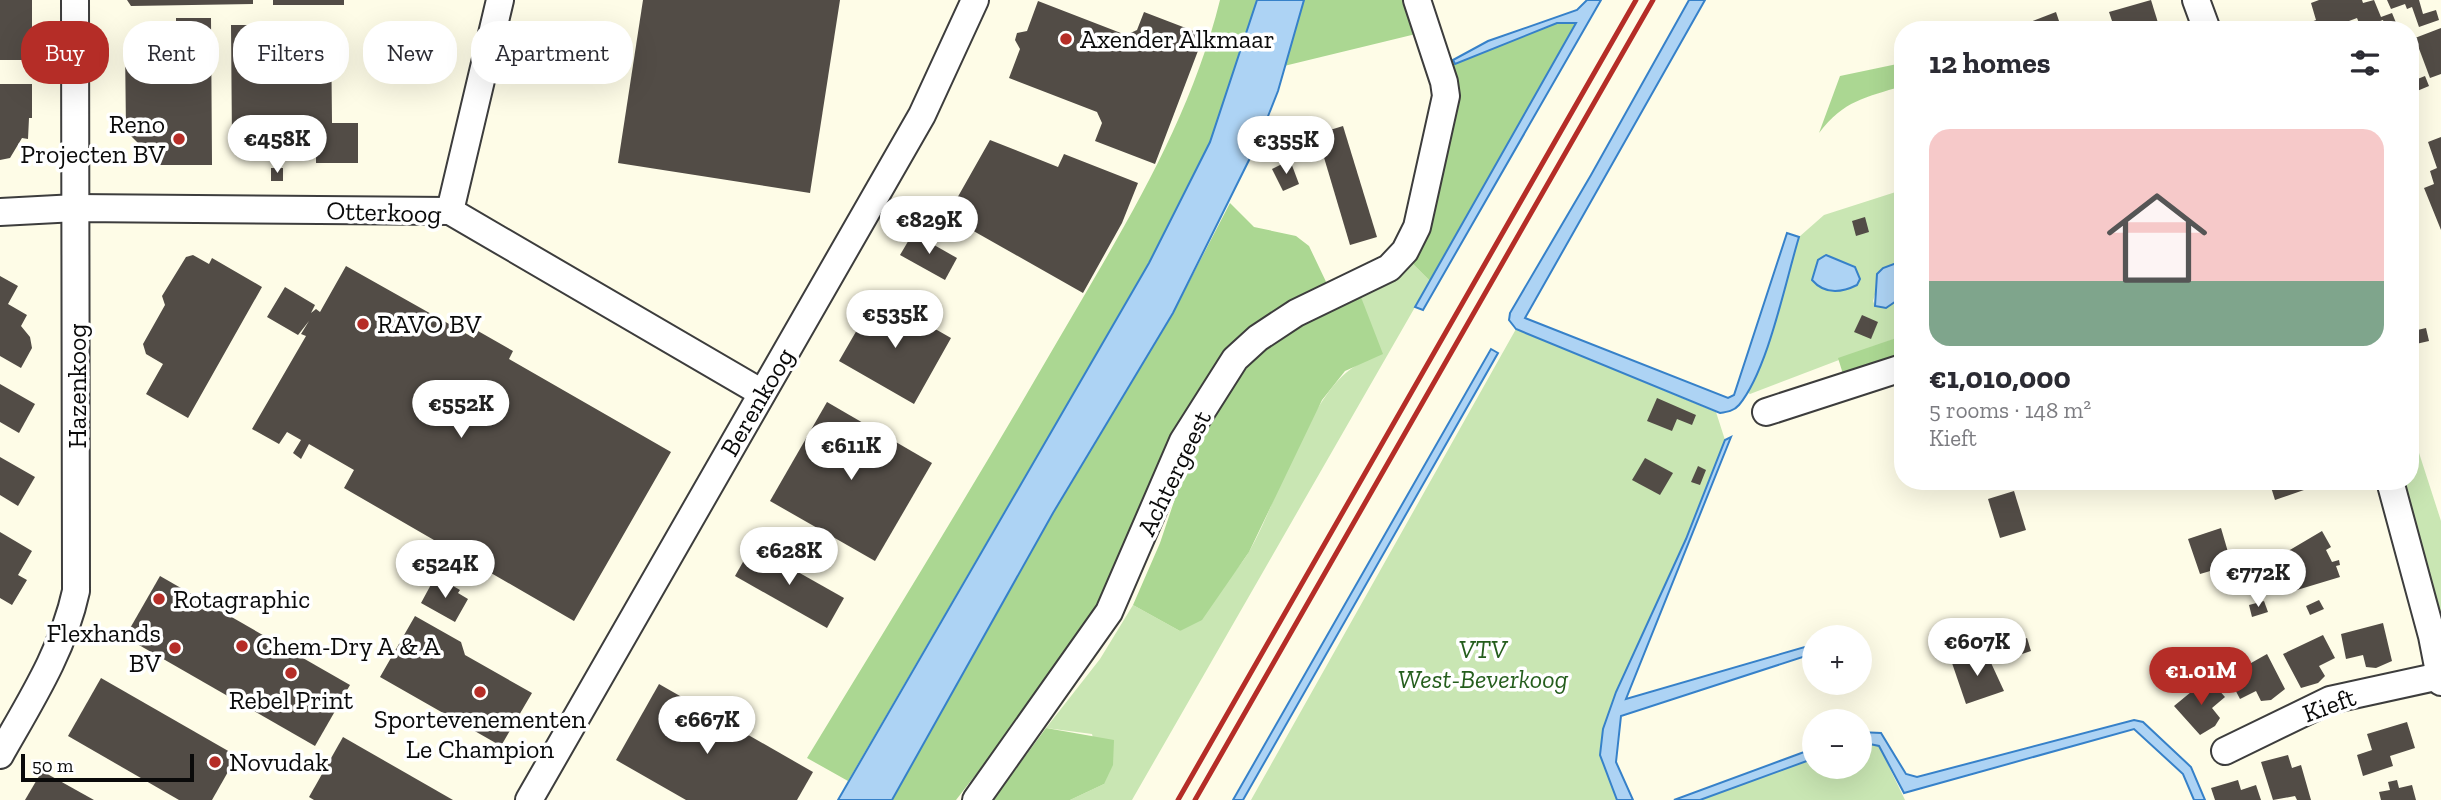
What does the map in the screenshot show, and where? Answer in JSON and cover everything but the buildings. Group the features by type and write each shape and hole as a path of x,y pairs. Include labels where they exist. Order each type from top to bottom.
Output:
{"street":[{"name":"Hazenkoog","path":"0,755 45,676 70,617 76,591 75,0"},
{"path":"450,211 500,0"},
{"name":"Berenkoog","path":"529,800 922,115 975,0"},
{"name":"Achtergeest","path":"976,800 1109,612 1183,441 1235,359 1258,338 1296,313 1389,268 1405,251 1417,227 1446,96 1417,0"},
{"path":"2205,2 2206,21"},
{"name":"Otterkoog","path":"0,212 76,208 450,211 762,393"},
{"path":"1766,412 1894,371"},
{"path":"2393,490 2437,635 2440,679"},
{"name":"Kieft","path":"2225,751 2330,700 2440,679"}],"green space":[{"path":"1220,0 1257,0 1210,142 1149,263 848,781 807,758 996,447 1129,218 1172,134 1190,91"},
{"path":"1304,0 1410,0 1420,33 1284,66"},
{"path":"1575,21 1576,26 1430,281 1408,259 1446,66 1557,23"},
{"path":"1894,65 1894,88 1866,97 1846,107 1819,133 1840,76"},
{"path":"1894,193 1894,264 1883,268 1873,301 1875,306 1894,300 1894,339 1750,394 1746,392 1763,357 1799,237 1824,215"},
{"path":"1230,203 1254,227 1296,236 1309,246 1329,288 1263,321 1115,572 1081,639 956,800 892,800 1053,513 1173,313"},
{"path":"1408,259 1430,281 1132,800 1070,800 1104,784 1092,734 1046,728 1100,659 1133,605 1180,631 1235,571 1261,529 1310,421 1341,377 1359,364 1359,292"},
{"path":"1359,292 1383,354 1345,371 1322,400 1249,552 1202,620 1180,631 1133,605 1160,543 1186,466 1236,382 1260,351 1298,324"},
{"name":"VTV West-Beverkoog","path":"1516,329 1716,412 1725,440 1686,539 1616,692 1603,729 1600,755 1617,800 1251,800"},
{"path":"1894,339 1894,356 1843,374 1838,358"},
{"path":"2419,453 2441,521 2441,616 2406,490 2419,490"},
{"path":"1046,728 1114,740 1113,765 1104,784 1070,800 993,800"},
{"path":"1872,743 1879,746 1905,800 1700,800 1802,763 1802,779 1872,779"}],"water":[{"path":"1257,0 1304,0 1278,91 1257,144 1173,313 1053,513 892,800 838,800 1149,263 1210,142"},
{"path":"1587,0 1601,0 1423,310 1415,307 1576,23 1557,23 1455,64 1453,60 1488,41 1577,10"},
{"path":"1689,0 1705,0 1525,318 1728,398 1734,395 1787,233 1799,237 1775,325 1759,370 1739,405 1733,410 1720,413 1516,329 1509,320 1510,313"},
{"path":"1826,255 1855,267 1860,279 1857,285 1833,291 1817,285 1812,280 1818,260"},
{"path":"1894,264 1894,302 1886,308 1875,306 1877,274 1883,268"},
{"path":"1491,349 1498,353 1243,800 1233,800"},
{"path":"1731,437 1626,699 1802,648 1802,657 1621,716 1616,762 1633,800 1617,800 1600,755 1603,729 1616,692 1686,539 1725,440"},
{"path":"2134,720 2143,722 2191,767 2205,800 2194,800 2183,774 2134,729 1904,793 1879,746 1872,745 1872,733 1881,733 1906,774 1917,777"},
{"path":"1802,753 1802,763 1700,800 1674,800"}],"railway":[{"path":"1178,800 1636,0"},
{"path":"1195,800 1653,0"}],"place":[{"name":"Axender Alkmaar","path":"1066,39"},
{"name":"Reno Projecten BV","path":"179,139"},
{"name":"RAVO BV","path":"363,324"},
{"name":"Rotagraphic","path":"159,599"},
{"name":"Chem-Dry A & A","path":"242,646"},
{"name":"Flexhands BV","path":"175,648"},
{"name":"Rebel Print","path":"291,673"},
{"name":"Sportevenementen Le Champion","path":"480,692"},
{"name":"Novudak","path":"215,762"}]}
